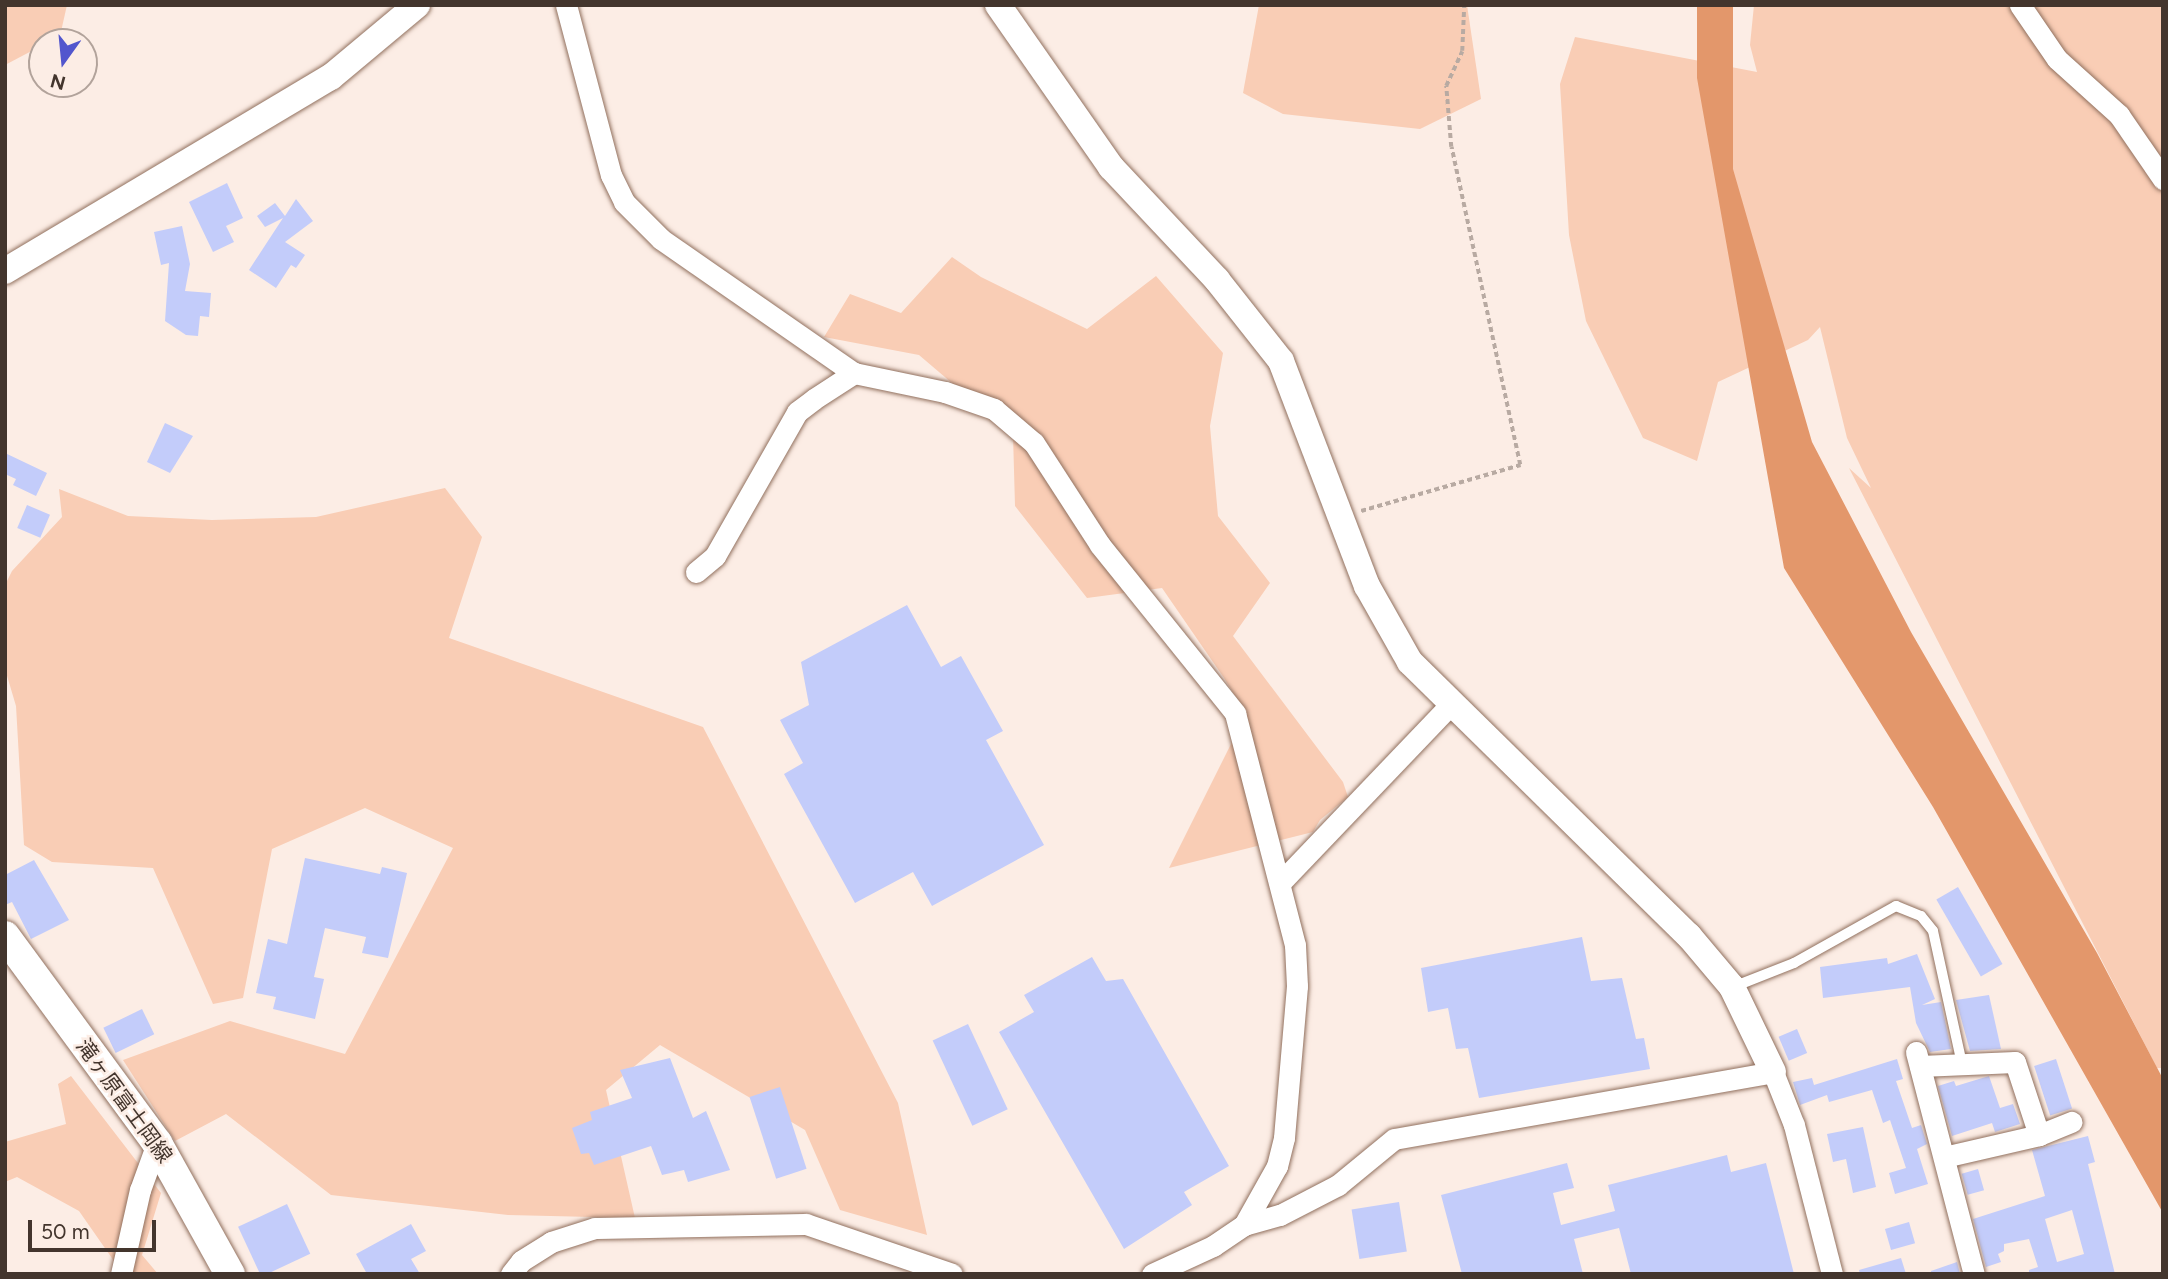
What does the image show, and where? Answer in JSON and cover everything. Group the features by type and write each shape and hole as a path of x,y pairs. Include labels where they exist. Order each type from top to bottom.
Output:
{"main road":[{"name":"滝ヶ原富士岡線","path":"5,936 157,1143 230,1274"}],"street":[{"path":"5,271 331,77 417,5"},
{"path":"566,5 611,175 624,202 662,239 854,373 945,392 995,409 1034,443 1100,545 1235,713 1281,882 1295,946 1297,986 1284,1138 1277,1166 1244,1224"},
{"path":"998,5 1111,167 1217,280 1281,361 1339,517 1391,634 1410,662 1689,936 1732,988 1773,1072 1794,1125 1832,1274"},
{"path":"2020,5 2057,59 2119,115 2163,179"},
{"path":"696,572 715,556 797,412 854,373"},
{"path":"1281,882 1451,704"},
{"path":"1974,1274 1918,1059 1962,1064 2015,1062 2039,1135"},
{"path":"1152,1274 1213,1245 1244,1224 1280,1215 1338,1185 1394,1139 1773,1072"},
{"path":"1944,1157 2039,1135 2072,1122"},
{"path":"121,1274 140,1190 157,1143"},
{"path":"511,1274 521,1261 551,1242 595,1228 806,1224 952,1274"}],"lane":[{"path":"1732,988 1794,963 1896,906 1921,916 1933,931 1962,1064"}],"path":[{"path":"1339,517 1520,465 1451,147 1446,86 1462,51 1465,5"}],"shaded area":[{"path":"5,5 67,5 62,28 28,28 28,53 5,65"},
{"path":"1259,5 1467,5 1481,99 1420,129 1283,114 1243,93"},
{"path":"1697,5 1733,5 1733,169 1812,442 1911,632 2097,953 2163,1079 2163,1213 1933,807 1784,568 1697,78"},
{"path":"1754,5 2163,5 2163,1068 2157,1068 1849,468 1871,488 1847,438 1820,327 1808,340 1718,382 1697,461 1643,438 1586,321 1569,235 1560,84 1575,37 1757,72 1750,45"},
{"path":"952,257 981,277 1087,329 1156,276 1223,353 1210,426 1218,516 1270,583 1233,636 1343,782 1348,797 1320,820 1313,832 1169,868 1246,714 1224,678 1162,588 1087,598 1015,506 1013,435 919,355 824,337 850,294 901,313"},
{"path":"445,488 482,537 449,638 703,727 898,1103 927,1235 840,1210 805,1130 660,1045 606,1090 635,1218 508,1215 331,1195 226,1114 175,1141 123,1060 230,1021 345,1054 453,848 365,808 272,849 243,998 213,1004 153,868 52,862 24,845 16,706 5,669 5,585 12,571 62,517 59,489 128,516 212,520 316,517"},
{"path":"71,1076 161,1193 142,1255 158,1274 117,1274 116,1264 79,1211 17,1177 5,1182 5,1142 66,1124 58,1084"}],"building":[{"path":"227,183 243,218 226,226 234,242 213,252 189,202"},
{"path":"296,199 313,221 285,242 305,255 296,268 291,265 276,288 249,270 283,218 265,227 257,216 275,203 285,216"},
{"path":"182,226 190,264 185,291 211,293 209,317 200,316 198,336 186,335 165,321 169,263 161,265 154,232"},
{"path":"165,423 193,436 170,473 147,462"},
{"path":"5,453 47,473 36,496 13,485 16,479 5,474"},
{"path":"27,505 50,515 40,538 17,528"},
{"path":"907,605 941,667 961,656 1003,731 986,740 1044,845 932,906 913,872 855,903 784,774 803,763 780,720 809,705 801,662"},
{"path":"305,858 380,874 382,867 407,873 388,958 362,953 366,937 325,928 314,977 324,979 315,1019 273,1009 276,997 256,993 268,939 287,944"},
{"path":"34,860 69,920 31,939 12,902 5,905 5,875"},
{"path":"1958,887 2002,964 1981,977 1936,900"},
{"path":"1582,937 1591,981 1622,978 1636,1039 1644,1038 1650,1069 1479,1098 1468,1048 1456,1049 1448,1008 1428,1012 1421,968"},
{"path":"1917,954 1935,999 1922,1005 1941,1002 1951,1049 1930,1052 1916,1023 1910,987 1823,998 1820,967 1887,958 1888,964"},
{"path":"1092,957 1106,981 1123,979 1229,1166 1184,1192 1192,1205 1124,1249 999,1032 1034,1012 1024,995"},
{"path":"1989,995 2001,1049 1970,1051 1956,1000"},
{"path":"142,1009 154,1034 116,1053 103,1028"},
{"path":"968,1024 1008,1109 972,1126 933,1040"},
{"path":"1797,1029 1807,1053 1789,1061 1779,1037"},
{"path":"670,1058 693,1118 706,1111 730,1170 688,1182 684,1170 662,1175 651,1146 594,1165 589,1153 581,1154 572,1128 592,1120 590,1112 632,1098 620,1070"},
{"path":"1897,1059 1903,1079 1896,1081 1912,1128 1921,1125 1927,1144 1917,1149 1928,1184 1895,1194 1889,1173 1906,1168 1890,1120 1883,1123 1872,1090 1829,1102 1827,1095 1800,1105 1793,1082 1812,1078 1814,1085"},
{"path":"2056,1059 2072,1108 2050,1116 2034,1066"},
{"path":"1989,1076 2000,1108 2013,1104 2020,1124 1995,1132 1992,1123 1952,1136 1938,1086 1954,1081 1956,1086"},
{"path":"780,1087 807,1169 776,1179 750,1097"},
{"path":"1863,1127 1876,1187 1853,1193 1846,1159 1833,1162 1827,1134"},
{"path":"2088,1136 2095,1162 2088,1164 2115,1274 2029,1274 2029,1270 2038,1267 2029,1239 2004,1244 2004,1251 1998,1254 2001,1262 1986,1267 1973,1219 2045,1196 2032,1150","holes":["2072,1210 2084,1254 2057,1262 2045,1219"]},
{"path":"1727,1155 1731,1172 1766,1163 1794,1274 1631,1274 1619,1228 1574,1239 1583,1274 1462,1274 1441,1195 1567,1163 1574,1188 1553,1193 1561,1225 1615,1211 1608,1185"},
{"path":"1978,1169 1984,1190 1968,1195 1962,1174"},
{"path":"1399,1202 1407,1251 1359,1259 1352,1210"},
{"path":"287,1204 310,1254 267,1274 260,1274 238,1227"},
{"path":"1909,1222 1915,1243 1891,1250 1885,1229"},
{"path":"411,1224 426,1251 411,1259 420,1274 367,1274 356,1254"},
{"path":"1901,1258 1906,1274 1860,1274 1859,1270"},
{"path":"1957,1262 1960,1274 1931,1274 1931,1271"}]}
